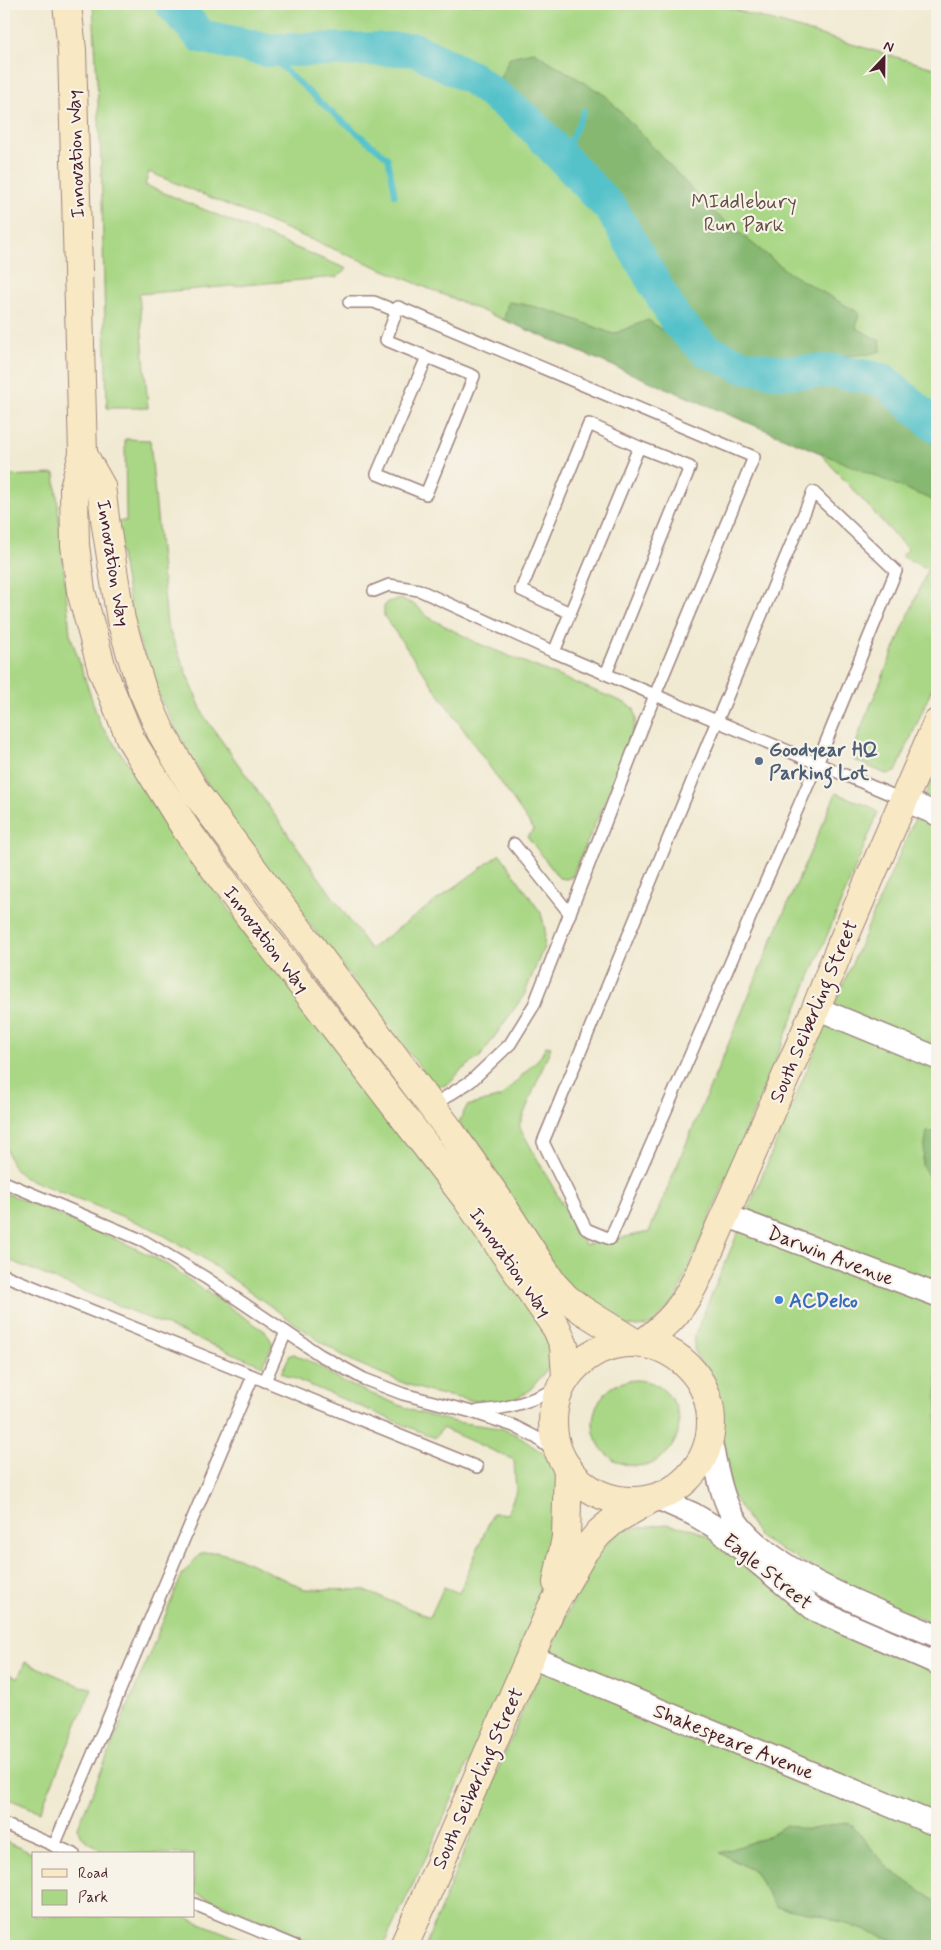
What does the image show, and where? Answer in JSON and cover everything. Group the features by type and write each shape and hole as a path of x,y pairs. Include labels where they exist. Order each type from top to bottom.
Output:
{"main road":[{"name":"Innovation Way","path":"67,4 72,50 83,454 74,488 75,544 81,591 102,669 131,740 186,829 244,908 466,1198 538,1300 563,1340 564,1382"},
{"name":"Innovation Way","path":"83,454 101,486 121,620 142,689 161,732 196,793 432,1106 498,1198 553,1284 566,1298 582,1310 639,1344"},
{"name":"South Seiberling Street","path":"639,1344 668,1324 688,1299 816,1008 937,723"},
{"name":"South Seiberling Street","path":"680,1360 688,1299"},
{"path":"622,1344 639,1344 659,1348 680,1360 695,1376 705,1394 710,1415 709,1436 702,1457 690,1476 672,1490 653,1498 628,1501 605,1496 584,1485 564,1463 553,1430 552,1417 555,1403 564,1382 574,1368 596,1352 622,1344"},
{"name":"South Seiberling Street","path":"551,1609 566,1537 564,1463"},
{"name":"South Seiberling Street","path":"404,1946 551,1609 584,1551 599,1533 613,1521 653,1498"}],"street":[{"path":"904,800 937,814"},
{"path":"816,1008 937,1058"},
{"name":"Darwin Avenue","path":"724,1215 937,1295"},
{"name":"Eagle Street","path":"709,1436 730,1512 760,1547 840,1594 937,1636"},
{"name":"Eagle Street","path":"653,1498 693,1514 714,1527 815,1610 937,1663"},
{"name":"Shakespeare Avenue","path":"531,1657 937,1825"}],"lane":[{"path":"349,302 374,302 396,311"},
{"path":"428,357 377,474 426,494 474,376 428,357 386,340 398,307 754,457 655,695 534,1005 510,1044 471,1081 432,1106"},
{"path":"570,613 521,590 589,424 639,447 690,467 606,674"},
{"path":"554,652 639,447"},
{"path":"813,492 896,570 817,764 610,1239 586,1229 544,1142 717,721 813,492"},
{"path":"374,591 389,585 419,590 554,652 904,800"},
{"path":"514,844 570,914"},
{"path":"4,1182 144,1240 206,1278 320,1355 364,1379 403,1394 472,1412 528,1433 564,1463"},
{"path":"4,1274 477,1467"},
{"path":"265,1381 286,1332"},
{"path":"54,1846 253,1376"},
{"path":"472,1412 511,1407 539,1398 564,1382"},
{"path":"4,1824 69,1852"},
{"path":"195,1904 295,1946"}],"green space":[{"name":"MIddlebury Run Park","path":"93,4 715,4 937,69 937,677 896,772 886,774 852,758 861,728 928,569 901,556 908,550 818,451 149,172 145,185 347,269 337,277 139,294 148,408 107,408 101,159"},
{"path":"534,52 606,96 710,209 789,273 859,313 856,328 880,341 881,351 869,354 795,360 757,357 721,346 690,327 674,306 633,230 597,182 591,170 544,119 500,78 510,57"},
{"path":"508,302 549,310 613,334 648,320 688,352 717,369 746,381 770,384 798,384 832,380 864,384 906,412 922,434 937,449 937,502 504,320"},
{"path":"125,439 150,440 167,625 204,716 370,949 500,854 541,913 545,929 544,947 524,995 480,1057 460,1071 451,1082 443,1086 433,1084 247,843 199,771 161,701 134,627 115,521 126,521"},
{"path":"55,474 70,634 100,724 126,760 177,842 517,1281 552,1348 552,1363 530,1390 519,1397 499,1404 430,1392 352,1361 321,1342 200,1256 151,1228 23,1177 12,1166 4,1141 4,476"},
{"path":"402,599 417,606 428,617 477,643 625,703 634,709 636,719 629,746 572,877 566,879 559,878 527,836 534,830 384,616 384,607 387,602"},
{"path":"937,768 937,1626 848,1588 760,1538 725,1484 721,1436 722,1411 716,1394 694,1350 695,1334"},
{"path":"836,793 871,807 878,813 676,1299 652,1325 637,1327 619,1324 563,1287 459,1122 467,1106 501,1097 541,1056 546,1046 551,1047 519,1126 585,1245 649,1232"},
{"path":"927,1131 937,1133 937,1191 922,1165"},
{"path":"9,1194 131,1246 163,1262 266,1332 273,1344 263,1366 4,1258 4,1195"},
{"path":"294,1354 315,1364 343,1382 416,1412 455,1422 500,1428 515,1434 547,1456 558,1475 558,1565 487,1737 466,1767 430,1849 383,1946 320,1946 195,1892 195,1852 103,1852 80,1836 78,1827 182,1575 201,1553 216,1552 236,1557 305,1589 363,1590 430,1617 444,1587 459,1593 493,1513 507,1514 516,1491 514,1460 442,1428 435,1438 281,1373 290,1355"},
{"path":"636,1380 653,1383 667,1392 676,1406 679,1423 676,1440 667,1454 653,1463 636,1466 619,1463 605,1454 596,1440 593,1423 596,1406 605,1392 619,1383"},
{"path":"666,1524 693,1529 732,1549 937,1672 937,1946 425,1946 524,1707 588,1569 601,1548 622,1530"},
{"path":"25,1662 81,1686 92,1688 40,1812 4,1797 4,1672 18,1678"},
{"path":"849,1822 889,1869 937,1902 937,1946 910,1946 820,1915 776,1907 754,1871 720,1853 765,1838 786,1825 807,1830"},
{"path":"4,1841 32,1853 32,1918 188,1918 257,1946 4,1946"}],"waterway":[{"path":"172,4 201,36 267,50 414,49 472,78 527,120 612,210 677,322 706,350 742,366 782,372 835,371 883,380 937,427"},
{"path":"262,49 329,110 388,158 395,195"},
{"path":"563,159 584,110"}],"place":[{"name":"Goodyear HQ Parking Lot","path":"759,761"},
{"name":"ACDelco","path":"779,1300"}]}
